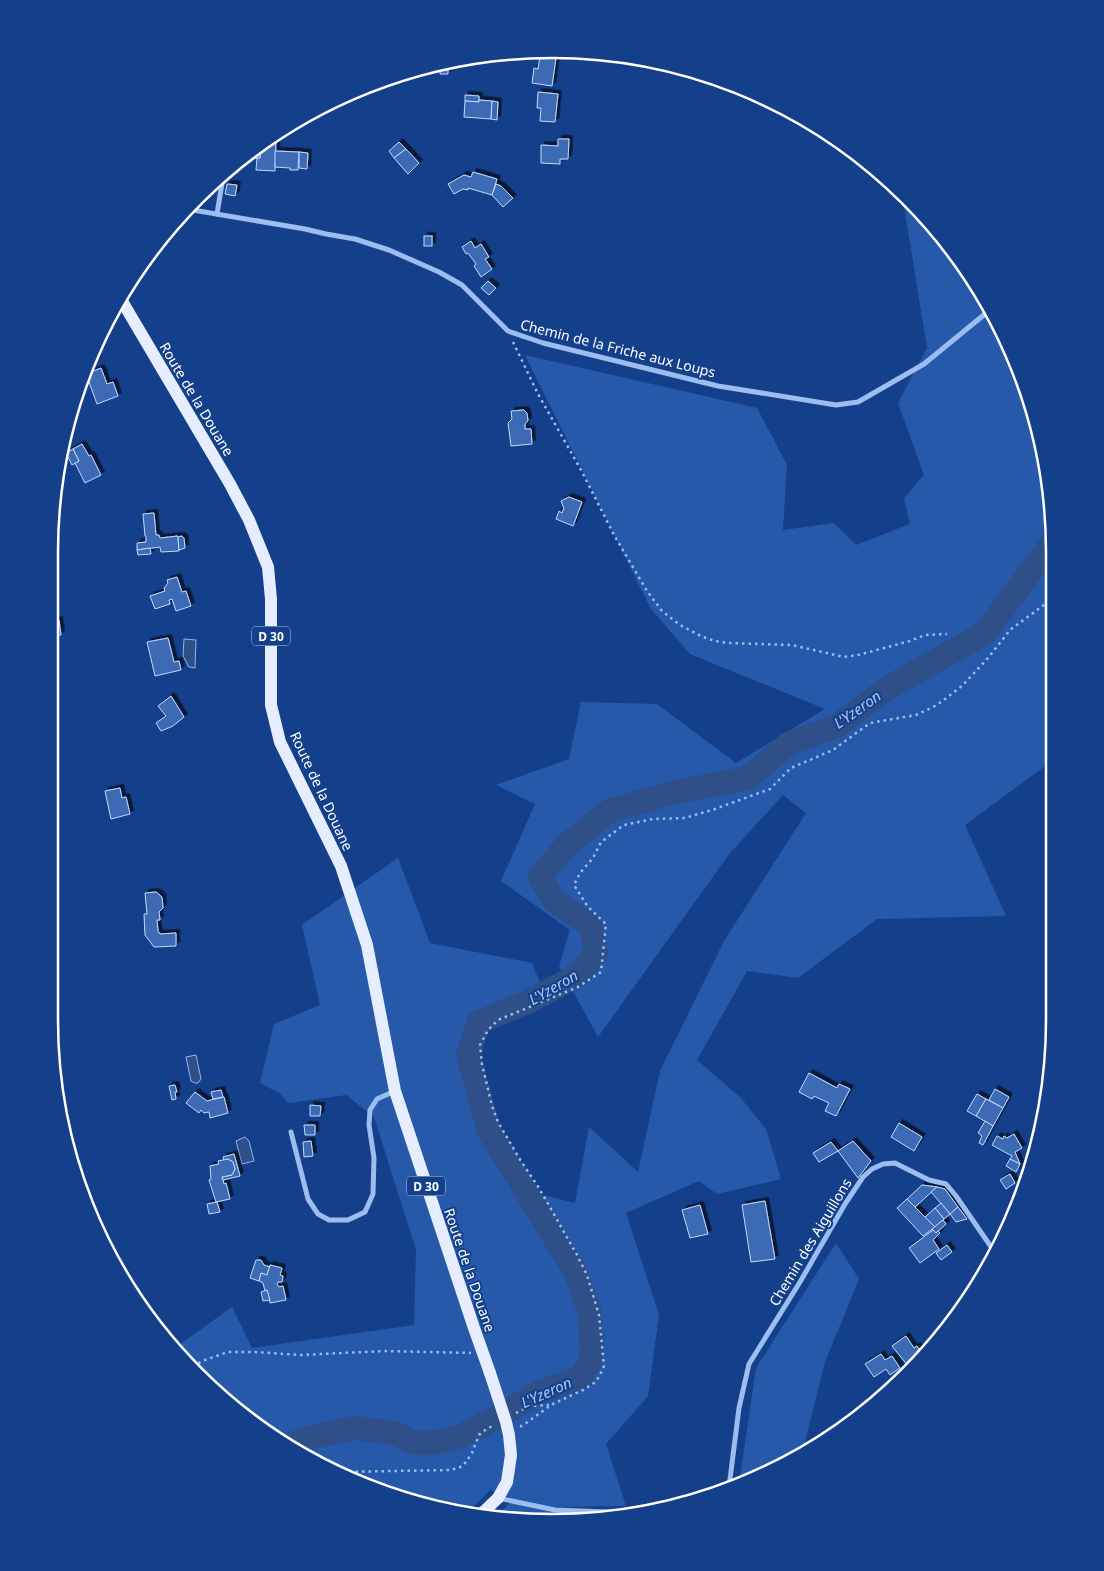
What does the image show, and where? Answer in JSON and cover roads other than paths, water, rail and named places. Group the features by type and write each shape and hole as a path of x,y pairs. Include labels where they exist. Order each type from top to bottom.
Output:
{"main road":[{"name":"Route de la Douane","path":"124,305 230,484 249,520 268,567 272,599 271,705 280,742 341,866 366,945 395,1091 510,1435 511,1455 507,1482 498,1498"},
{"name":"D 30","path":"486,1509 498,1498"}],"street":[{"path":"217,214 222,184"},
{"name":"Chemin de la Friche aux Loups","path":"194,210 355,239 389,250 439,272 462,285 508,331 543,343 718,386 836,405 858,402 924,364 984,314"},
{"path":"291,1132 308,1199 318,1214 329,1220 348,1220 364,1212 374,1194 374,1158 369,1125 370,1110 377,1099 395,1091"},
{"name":"Chemin des Aiguillons","path":"730,1480 740,1408 749,1364 863,1177 872,1169 883,1164 895,1163 929,1180 946,1184 991,1247"},
{"path":"498,1498 562,1510 592,1511"}],"waterway":[{"name":"L'Yzeron","path":"297,1442 354,1428 394,1433 415,1443 435,1443 461,1436 536,1394 582,1377 590,1362 592,1346 589,1310 575,1271 489,1131 468,1055 479,1022 530,1001 581,973 596,952 590,925 554,901 540,876 567,845 611,810 676,792 748,778 788,744 837,726 888,688 985,633 1046,551"}]}
